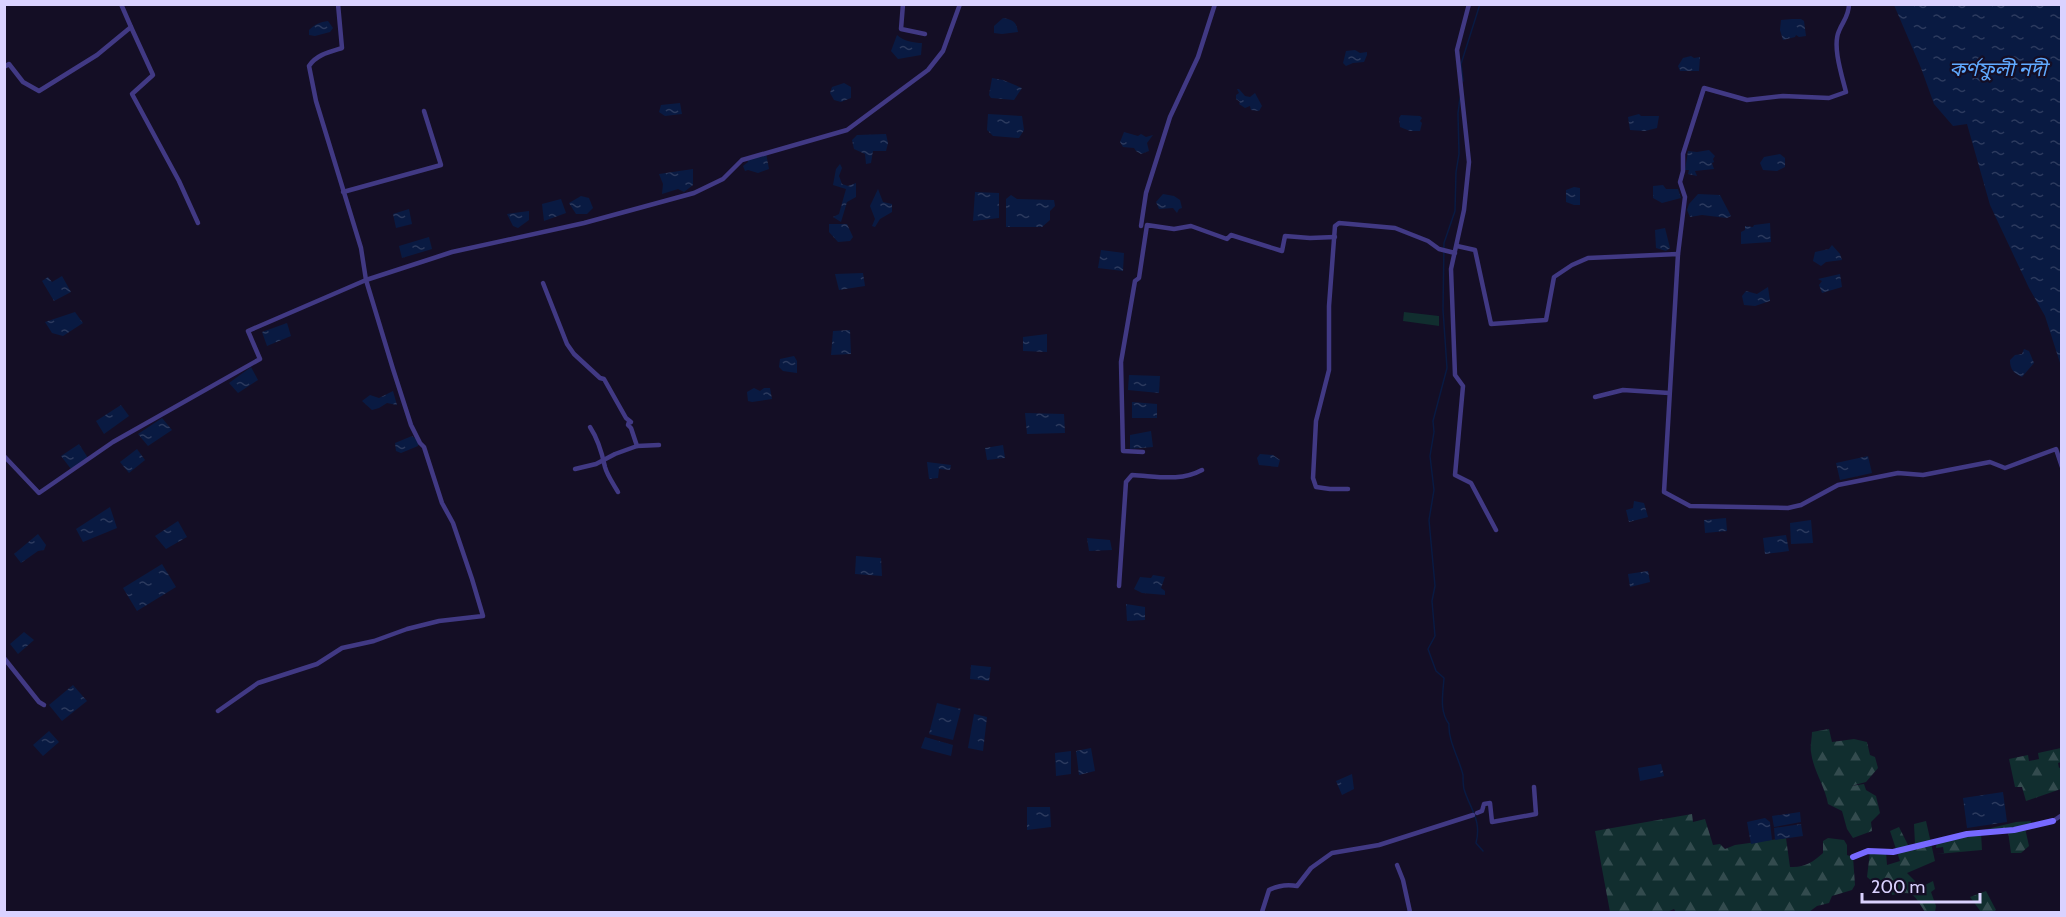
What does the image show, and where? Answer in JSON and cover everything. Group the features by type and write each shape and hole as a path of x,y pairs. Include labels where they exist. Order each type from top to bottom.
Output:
{"street":[{"path":"121,4 153,75 132,94 179,181 198,223"},
{"path":"218,711 258,683 317,664 342,648 439,621 483,616 453,523 442,502 424,447 409,419 366,280 361,248 316,101 309,66 325,53 342,48 338,4"},
{"path":"903,4 901,29 925,34"},
{"path":"4,456 39,493 113,442 260,359 248,331 366,280 452,252 584,223 694,193 723,179 742,160 847,130 928,70 943,51 960,4"},
{"path":"1141,225 1146,193 1170,117 1198,57 1215,4"},
{"path":"1469,4 1456,50 1469,162 1464,210 1450,269 1455,375 1463,386 1455,475 1471,483 1496,530"},
{"path":"1849,4 1844,25 1839,31 1837,57 1846,92 1829,98 1783,96 1747,100 1722,95 1704,88 1683,154 1683,171 1680,182 1685,197 1678,254 1664,492 1690,506 1788,508 1801,505 1838,485 1898,473 1923,475 1989,462 2005,468 2056,449 2061,467"},
{"path":"4,67 9,64 23,82 39,91 97,55 132,27"},
{"path":"343,192 441,165 424,111"},
{"path":"1348,489 1316,487 1313,478 1316,421 1329,370 1329,306 1335,226 1339,223 1395,228 1428,241 1439,249 1455,253"},
{"path":"1143,452 1124,452 1121,362 1135,281 1139,279 1147,225 1174,229 1191,226 1227,239 1232,235 1282,251 1285,236 1335,237"},
{"path":"1457,246 1475,250 1491,324 1546,320 1554,277 1588,258 1678,254"},
{"path":"543,283 567,344 574,354 604,379 630,422 628,425 637,446"},
{"path":"1595,397 1623,390 1669,393"},
{"path":"590,427 596,436 605,468 618,492"},
{"path":"575,469 596,464 637,446 659,445"},
{"path":"1119,586 1126,482 1132,474 1177,478 1191,476 1202,470"},
{"path":"4,658 39,702 44,705"},
{"path":"1262,912 1269,890 1288,884 1297,886 1311,868 1332,853 1379,845 1475,814 1482,811 1484,804 1490,803 1492,822 1536,814 1534,787"},
{"path":"1853,858 1868,851 1893,852 1967,834 2014,830 2045,824 2061,815"},
{"path":"1397,865 1410,912"}],"green space":[{"path":"1404,312 1439,316 1439,326 1403,321"},
{"path":"1829,729 1832,742 1854,739 1867,742 1870,755 1875,757 1878,768 1866,782 1851,786 1864,784 1866,790 1876,796 1880,813 1871,822 1872,831 1853,838 1847,829 1842,811 1828,804 1812,759 1812,732"},
{"path":"2061,748 2061,762 2058,763 2059,768 2061,767 2061,789 2026,801 2022,787 2015,787 2009,759 2028,755 2029,761 2039,759 2038,753"},
{"path":"1692,814 1693,822 1705,819 1713,845 1720,844 1725,849 1735,845 1786,838 1790,867 1808,864 1816,859 1823,853 1823,841 1828,838 1844,840 1847,845 1847,855 1853,857 1855,885 1852,890 1832,896 1829,903 1817,906 1809,912 1676,912 1674,909 1667,912 1610,912 1595,831"},
{"path":"1926,821 1935,861 1907,873 1915,881 1918,892 1923,886 1933,881 1935,889 1931,892 1936,906 1935,912 1925,912 1915,897 1909,893 1892,895 1886,878 1874,883 1867,877 1870,852 1886,852 1887,865 1900,861 1890,831 1899,827 1908,845 1915,844 1914,824"},
{"path":"2031,821 2031,827 2025,828 2029,846 2021,853 2011,853 2008,831 1981,833 1982,850 1937,854 1944,853 1943,847 1936,848 1937,841 2016,822"},
{"path":"1986,891 1996,910 1993,912 1981,912 1970,897"}],"water":[{"name":"কর্ণফুলী নদী","path":"1894,5 2061,5 2061,366 2045,316 2029,288 1990,205 1967,124 1953,126 1934,104"},
{"path":"1003,18 1014,22 1018,32 994,33 994,26"},
{"path":"1801,19 1804,21 1806,36 1796,35 1783,40 1780,30 1781,20"},
{"path":"328,21 333,28 330,32 315,36 309,35 309,30 313,26"},
{"path":"897,35 902,39 922,43 921,55 898,59 891,51"},
{"path":"1355,50 1360,53 1367,52 1364,62 1346,66 1343,63 1346,51"},
{"path":"1700,57 1699,71 1680,71 1678,66 1683,58"},
{"path":"992,78 1022,88 1014,100 991,98 989,95"},
{"path":"844,83 851,87 851,98 841,102 834,100 830,93 832,87"},
{"path":"1237,89 1245,96 1250,97 1255,93 1262,106 1259,111 1239,104 1240,102 1236,99 1239,93"},
{"path":"680,103 682,114 665,116 659,112 661,105"},
{"path":"988,114 1022,116 1024,130 1019,138 993,136 987,130"},
{"path":"1639,114 1659,116 1657,128 1645,131 1630,130 1628,117"},
{"path":"1401,115 1420,116 1422,123 1420,131 1410,131 1400,127"},
{"path":"1124,132 1138,136 1141,134 1146,137 1153,135 1147,143 1149,151 1141,154 1134,148 1123,147 1120,142"},
{"path":"886,134 888,143 886,151 873,151 871,163 866,164 865,154 854,149 852,140 857,135"},
{"path":"1709,150 1715,156 1712,163 1714,169 1695,171 1697,176 1688,174 1689,170 1685,170 1688,151"},
{"path":"766,153 769,169 758,173 745,171 743,166 748,162 747,158"},
{"path":"1780,154 1785,158 1785,167 1777,171 1763,170 1760,163 1764,157"},
{"path":"840,164 842,168 839,176 842,184 848,186 856,183 856,197 847,202 841,222 833,217 839,214 846,189 833,185 836,169"},
{"path":"693,169 693,185 684,192 678,189 662,194 663,184 659,174"},
{"path":"1663,185 1666,189 1678,189 1681,198 1662,203 1653,198 1653,186"},
{"path":"1574,187 1580,188 1580,205 1566,202 1566,190"},
{"path":"878,189 883,202 892,204 892,212 880,219 875,227 872,226 875,219 870,206"},
{"path":"975,192 999,193 999,218 973,221"},
{"path":"1163,194 1180,200 1182,208 1177,213 1173,208 1159,209 1156,202"},
{"path":"1698,194 1720,195 1731,216 1727,218 1702,215 1690,217 1687,210 1689,204"},
{"path":"1011,195 1017,199 1054,200 1055,206 1050,211 1050,220 1042,227 1006,227 1006,199"},
{"path":"581,196 589,198 593,208 587,214 576,214 569,203"},
{"path":"561,199 566,213 544,221 542,204"},
{"path":"409,209 412,224 396,228 393,214"},
{"path":"529,211 529,220 518,228 513,226 507,214"},
{"path":"1770,223 1771,242 1741,244 1741,232 1745,230 1745,226 1753,227"},
{"path":"829,224 847,224 853,237 850,241 838,242 829,232"},
{"path":"1665,228 1670,248 1666,251 1656,248 1655,230"},
{"path":"429,237 432,249 402,258 399,246"},
{"path":"1832,245 1842,260 1826,262 1821,266 1813,261 1815,252 1829,249"},
{"path":"1101,250 1124,253 1123,271 1098,268"},
{"path":"863,273 865,286 839,290 835,274"},
{"path":"1840,274 1842,287 1822,293 1819,285 1822,281 1818,279"},
{"path":"62,276 71,292 54,301 42,281 48,277 52,282"},
{"path":"1768,287 1770,301 1755,306 1744,305 1742,296 1746,291 1757,294"},
{"path":"75,312 83,323 63,336 52,333 45,322"},
{"path":"287,323 291,336 267,346 262,332"},
{"path":"850,330 851,354 831,355 833,331"},
{"path":"1047,334 1047,352 1023,351 1023,337"},
{"path":"2024,349 2029,351 2034,363 2022,377 2013,371 2010,360 2015,355 2022,354"},
{"path":"794,356 797,361 797,373 783,371 779,367 780,359"},
{"path":"251,367 258,380 238,393 229,383"},
{"path":"1129,375 1160,376 1159,393 1128,390"},
{"path":"754,388 760,391 770,388 772,399 748,401 747,392"},
{"path":"393,391 397,405 387,403 372,410 362,401 370,395 379,398"},
{"path":"1132,402 1157,404 1157,418 1132,418"},
{"path":"121,405 129,416 104,434 96,421"},
{"path":"1025,413 1064,414 1065,433 1027,434"},
{"path":"162,418 172,430 148,446 138,434"},
{"path":"1151,431 1153,447 1130,449 1130,435"},
{"path":"412,436 419,441 418,446 401,453 396,451 395,443"},
{"path":"79,444 88,458 71,469 61,456"},
{"path":"1003,445 1005,458 987,460 985,448"},
{"path":"137,449 145,460 129,473 120,462"},
{"path":"1260,454 1273,455 1280,460 1278,467 1259,465 1257,458"},
{"path":"1868,456 1872,473 1840,480 1836,463"},
{"path":"927,462 951,465 950,470 939,469 938,478 929,479"},
{"path":"1634,501 1644,503 1648,517 1629,522 1626,510 1633,508"},
{"path":"110,507 117,528 83,542 76,529"},
{"path":"1726,518 1727,531 1705,533 1704,520"},
{"path":"1811,520 1813,543 1791,544 1790,523"},
{"path":"178,521 187,537 166,549 155,536"},
{"path":"38,534 46,545 44,550 38,551 21,563 14,554"},
{"path":"1786,535 1789,551 1765,554 1763,538"},
{"path":"1087,538 1110,540 1112,550 1089,551"},
{"path":"856,556 881,558 882,576 855,574"},
{"path":"162,564 176,587 137,611 123,588"},
{"path":"1648,571 1650,582 1630,587 1628,574"},
{"path":"1153,575 1165,577 1161,588 1165,591 1165,595 1142,593 1134,589 1140,577 1151,578"},
{"path":"1126,604 1145,607 1145,620 1127,621"},
{"path":"24,632 34,640 18,654 10,644"},
{"path":"971,665 991,667 989,681 970,679"},
{"path":"73,685 87,701 62,721 49,705"},
{"path":"937,703 961,709 953,740 929,734"},
{"path":"974,714 987,717 983,751 968,748"},
{"path":"49,731 59,742 43,756 33,745"},
{"path":"925,737 953,745 951,756 921,748"},
{"path":"1091,748 1095,771 1079,775 1076,751"},
{"path":"1071,751 1071,774 1056,776 1055,753"},
{"path":"1661,764 1664,776 1640,781 1638,768"},
{"path":"1352,774 1354,789 1342,795 1336,781"},
{"path":"2003,792 2007,822 1967,828 1963,798"},
{"path":"1027,807 1050,807 1051,827 1027,830"},
{"path":"1800,812 1801,822 1774,827 1772,816"},
{"path":"1765,818 1770,822 1772,840 1751,844 1747,822"},
{"path":"1801,824 1803,836 1775,840 1774,828"}],"waterway":[{"path":"1463,81 1461,64 1480,4"},
{"path":"1460,98 1455,211 1444,243 1443,310 1447,368 1433,421 1434,432 1430,456 1434,490 1429,520 1435,586 1432,601 1435,636 1428,649 1436,671 1444,678 1442,702 1444,714 1463,775 1464,789 1478,828 1476,843 1483,851"}]}
